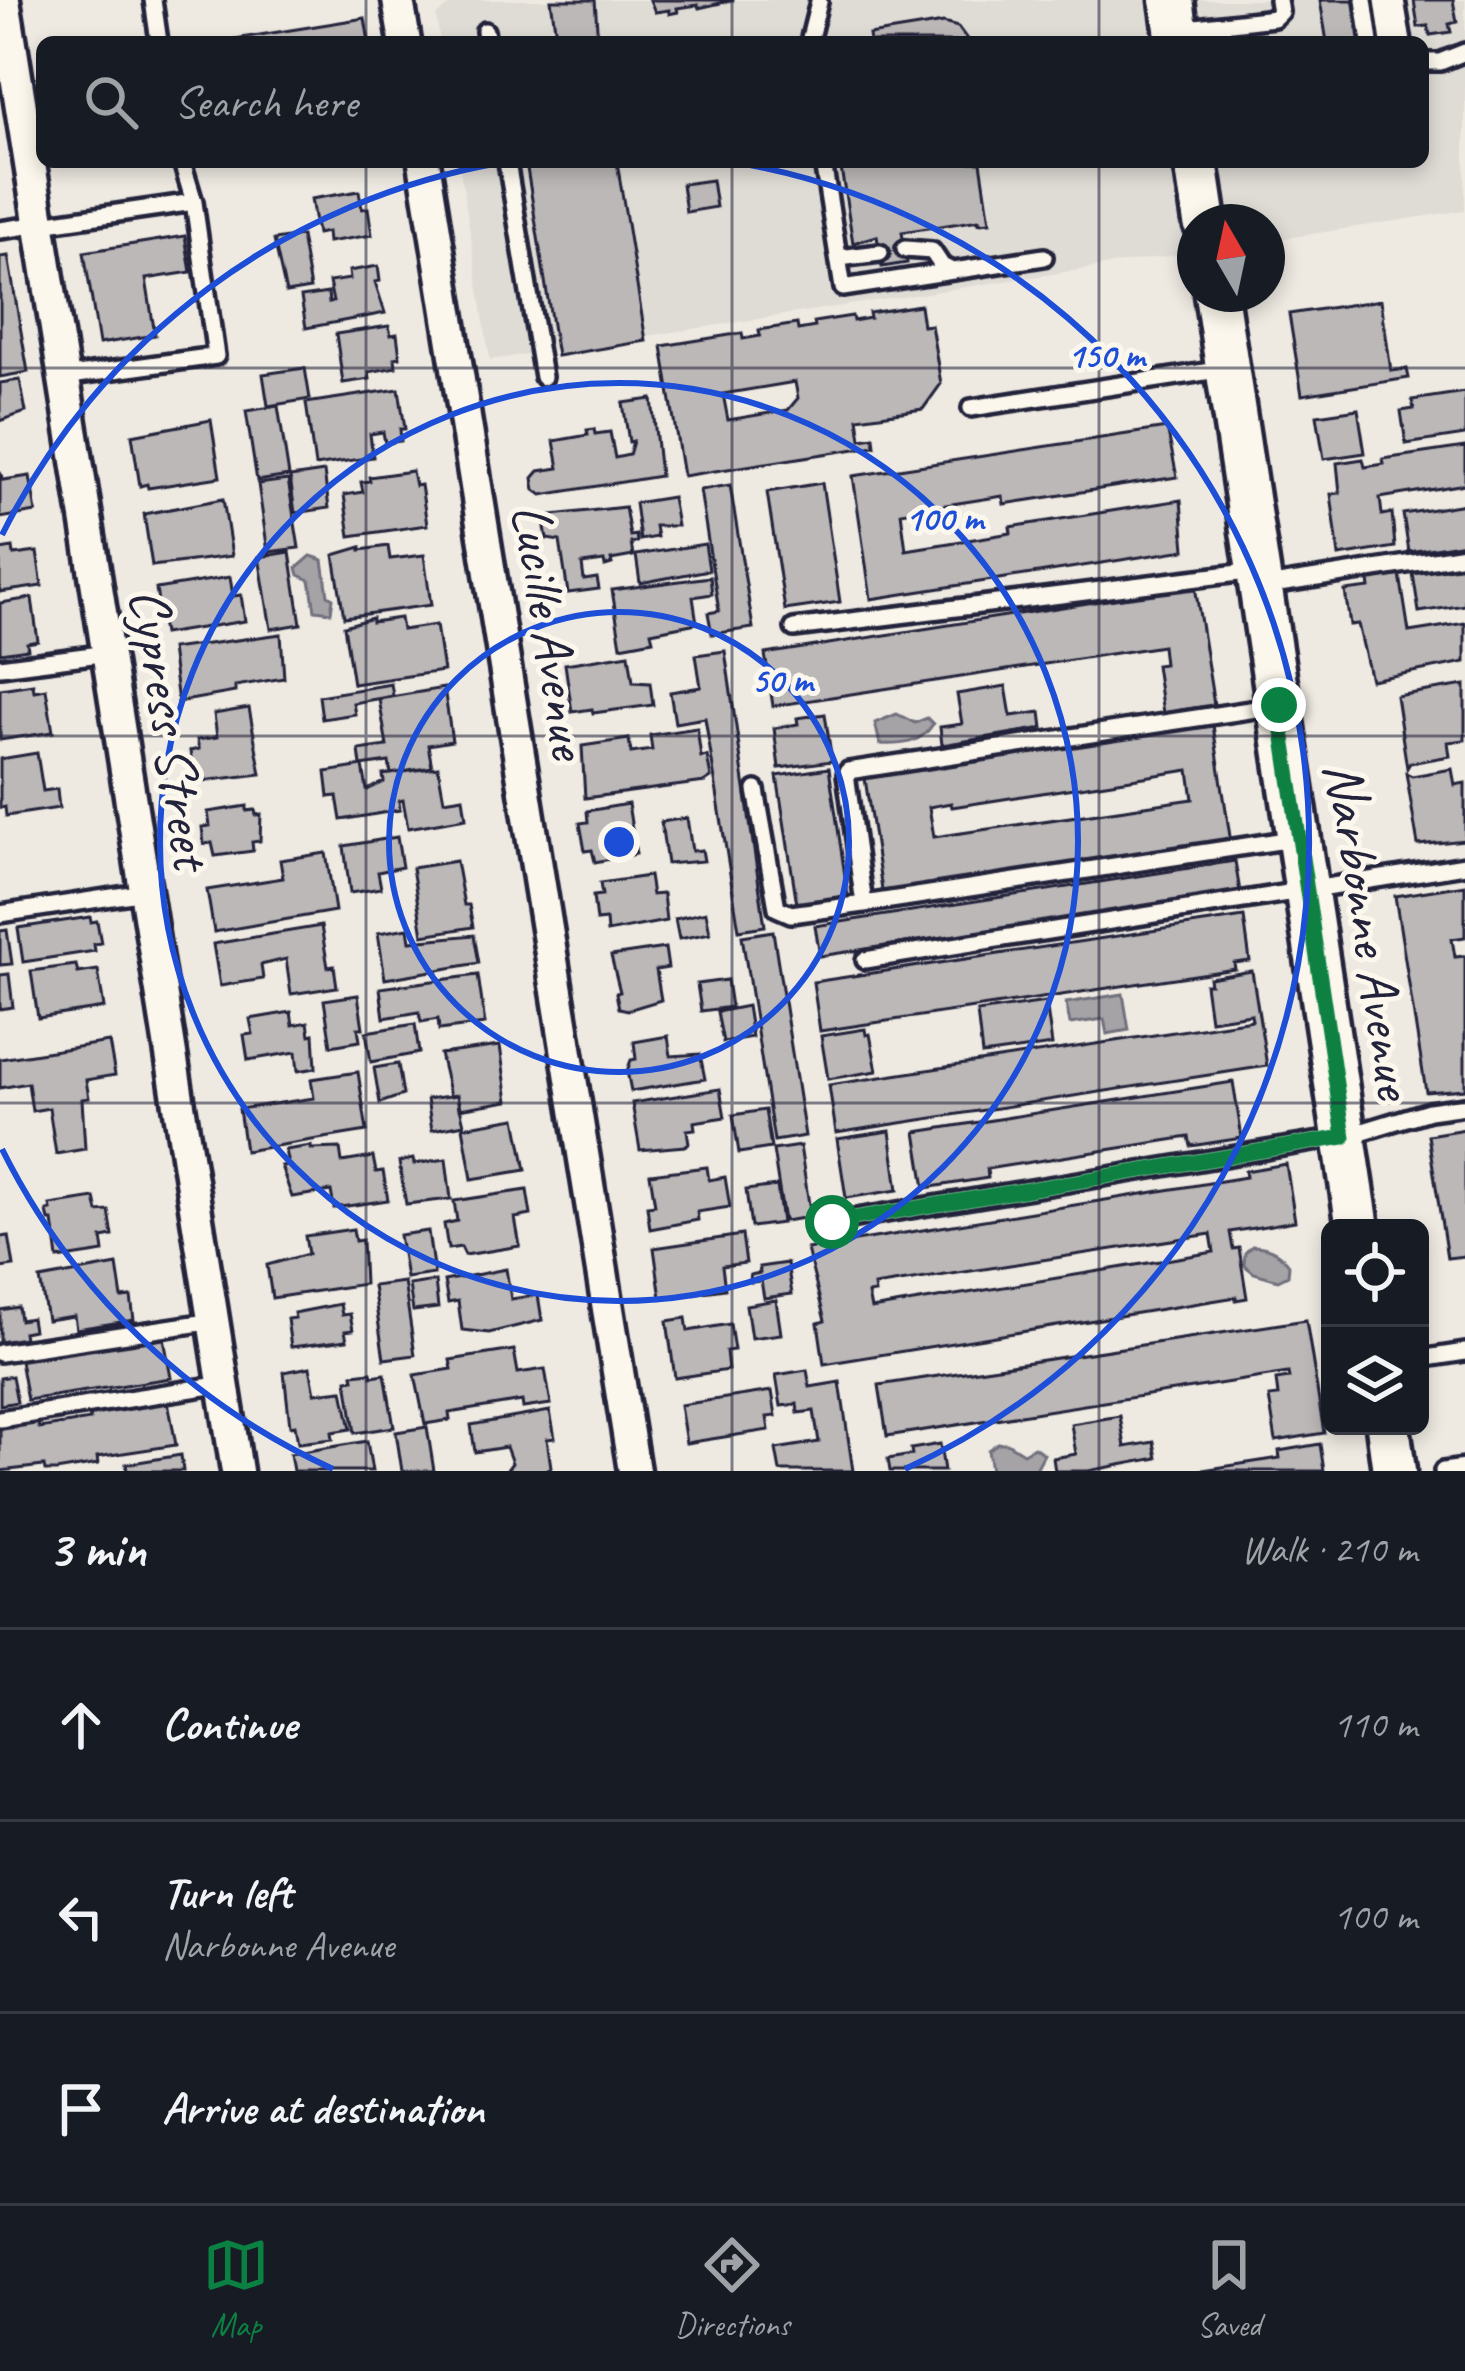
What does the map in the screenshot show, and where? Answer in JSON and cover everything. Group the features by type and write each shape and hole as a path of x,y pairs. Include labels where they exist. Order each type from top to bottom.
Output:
{"main road":[{"path":"1197,168 1202,204"},
{"name":"Narbonne Avenue","path":"1219,312 1357,1219"},
{"path":"1389,1435 1394,1471"}],"street":[{"name":"Cypress Street","path":"4,0 35,153"},
{"path":"398,0 404,36"},
{"name":"Cypress Street","path":"36,168 63,376 238,1471"},
{"name":"Lucille Avenue","path":"425,168 634,1471"}],"lane":[{"path":"153,0 158,36"},
{"path":"1175,24 1274,18 1280,12 1278,0"},
{"path":"1364,0 1369,36"},
{"path":"1383,0 1388,36"},
{"path":"1396,0 1402,36"},
{"path":"810,36 819,2"},
{"path":"1429,62 1465,52"},
{"path":"63,376 216,356 194,202 184,168"},
{"path":"508,168 543,377"},
{"path":"824,168 843,288 1044,257"},
{"path":"0,230 194,202"},
{"path":"905,250 932,251 942,266 953,271"},
{"path":"839,258 880,253"},
{"path":"971,408 1227,368"},
{"path":"794,628 1465,555"},
{"path":"0,667 108,652"},
{"path":"864,904 848,771 1279,705"},
{"path":"756,790 777,908 791,914 1298,838"},
{"path":"866,960 1465,866"},
{"path":"0,914 145,892"},
{"path":"832,1222 1344,1137 1429,1111 1465,1106"},
{"path":"0,1353 214,1321"},
{"path":"1429,1358 1465,1352"},
{"path":"0,1419 224,1384"},
{"path":"1443,1471 1465,1468"}],"shaded area":[{"path":"456,0 1465,0 1465,210 1285,238 1285,204 1177,204 1177,255 490,360 460,168 1429,168 1429,36 439,36 436,16"},
{"path":"311,556 323,560 328,595 333,598 331,612 315,610 310,580 299,575 297,568"},
{"path":"897,714 915,723 927,718 933,724 910,742 880,744 875,723"},
{"path":"1123,994 1129,1030 1107,1034 1104,1019 1070,1024 1066,1003"},
{"path":"1252,1246 1282,1257 1289,1265 1288,1275 1278,1280 1244,1265 1245,1253"},
{"path":"998,1443 1023,1453 1034,1447 1044,1454 1036,1469 991,1471 988,1450"}],"building":[{"path":"551,0 595,0 598,36 556,35"},
{"path":"650,0 734,0 677,8 678,12 669,14 669,10 655,12"},
{"path":"1320,0 1356,0 1362,36 1326,36"},
{"path":"1414,0 1453,0 1457,22 1449,24 1451,32 1430,35 1428,26 1418,27"},
{"path":"365,18 368,36 253,36"},
{"path":"943,23 958,27 965,36 869,36"},
{"path":"527,168 618,168 646,341 557,356"},
{"path":"841,168 982,168 990,222 902,232 907,263 882,267 877,236 853,243"},
{"path":"712,180 716,207 686,212 682,184"},
{"path":"359,191 362,209 368,208 372,235 328,242 327,232 317,234 311,199"},
{"path":"185,236 191,272 146,279 155,335 99,344 84,252"},
{"path":"301,236 310,289 286,293 274,240"},
{"path":"8,256 28,372 0,377 0,257"},
{"path":"378,266 380,281 375,282 385,313 306,328 301,297 328,293 329,303 333,302 329,282 350,279 349,271"},
{"path":"1381,300 1391,371 1407,369 1409,378 1302,395 1289,314"},
{"path":"920,305 923,326 931,325 941,384 923,409 858,418 861,439 874,437 875,446 683,476 662,346 742,333 743,339 760,336 759,330 797,324 798,330 815,327 814,322 870,318 869,313","holes":["795,382 798,398 788,410 728,420 723,394"]},
{"path":"389,326 391,335 397,334 400,357 395,358 396,367 369,372 370,379 343,383 336,334"},
{"path":"305,368 310,399 268,406 263,374"},
{"path":"20,380 26,412 0,421 0,383"},
{"path":"399,389 405,429 400,429 401,441 385,443 383,432 370,434 373,457 315,466 306,403"},
{"path":"1465,392 1465,435 1406,444 1401,411 1414,409 1412,400"},
{"path":"652,399 660,476 542,495 535,490 533,478 539,471 559,468 554,441 588,435 587,430 594,429 595,434 610,432 615,458 629,455 633,441 629,442 623,403"},
{"path":"278,406 289,476 257,481 246,411"},
{"path":"1358,409 1365,453 1324,459 1317,415"},
{"path":"211,420 220,477 140,486 132,435"},
{"path":"1167,428 1177,477 1004,504 1003,496 901,512 906,550 1011,533 1010,527 1181,500 1185,550 871,599 853,476"},
{"path":"1465,447 1465,484 1380,498 1382,515 1392,513 1395,547 1339,556 1331,494 1340,493 1337,463 1363,459 1365,467 1384,464 1383,459"},
{"path":"412,471 415,486 421,485 427,525 350,536 344,495 363,492 361,482 370,481 369,477"},
{"path":"0,472 3,480 30,476 36,512 0,518"},
{"path":"324,472 329,508 295,513 290,477"},
{"path":"288,480 299,548 268,552 258,484"},
{"path":"822,483 840,602 785,610 767,492"},
{"path":"730,485 753,628 712,634 708,613 719,611 700,490"},
{"path":"672,497 677,526 655,526 657,537 640,540 635,503"},
{"path":"223,499 232,556 152,566 144,514"},
{"path":"1465,504 1465,543 1409,552 1403,514"},
{"path":"625,507 630,536 636,535 637,542 631,543 633,556 611,560 605,566 604,561 582,564 584,580 597,578 599,589 568,593 560,541 547,539 543,516"},
{"path":"705,544 709,570 640,583 636,555"},
{"path":"388,546 390,559 424,555 431,605 344,617 334,555"},
{"path":"13,548 14,555 37,552 42,586 0,592 0,550"},
{"path":"290,552 301,624 271,629 259,557"},
{"path":"1465,566 1465,605 1419,612 1413,574"},
{"path":"1400,575 1409,632 1465,623 1465,662 1371,680 1358,624 1350,625 1345,591 1370,588 1369,580"},
{"path":"230,577 233,596 241,595 245,621 163,634 156,589"},
{"path":"710,577 712,594 693,597 697,623 651,632 653,640 621,646 612,590"},
{"path":"1195,586 1214,705 1163,713 1156,665 1164,664 1162,646 773,706 765,654"},
{"path":"32,598 38,641 27,643 28,649 0,653 0,603"},
{"path":"372,618 372,622 400,618 402,630 436,625 443,671 353,684 344,626"},
{"path":"281,634 284,678 178,702 171,649"},
{"path":"725,651 765,926 739,930 705,718 675,723 670,692 701,687 696,655"},
{"path":"629,654 633,682 650,683 653,705 572,712 565,664"},
{"path":"33,684 34,691 46,689 53,732 0,740 0,689"},
{"path":"391,684 393,696 353,703 355,714 322,719 319,696"},
{"path":"1465,685 1465,740 1448,742 1450,756 1410,763 1407,768 1396,696"},
{"path":"1006,686 1011,716 1041,712 1043,728 942,745 940,727 962,724 957,694"},
{"path":"444,688 452,741 428,745 432,767 391,774 389,762 361,766 359,750 387,746 379,699"},
{"path":"249,708 261,774 202,781 201,770 193,772 190,751 199,749 197,740 217,737 214,714"},
{"path":"825,714 832,761 779,768 774,728"},
{"path":"1212,719 1231,843 883,897 864,772","holes":["1189,770 1193,799 934,837 929,807"]},
{"path":"697,728 701,757 707,756 711,778 705,782 585,798 582,746 629,739 631,753 652,750 650,735"},
{"path":"37,753 43,791 57,789 59,808 6,816 5,807 0,808 0,759"},
{"path":"363,766 367,790 384,782 383,775 438,767 444,800 463,797 466,818 408,828 403,800 400,810 341,820 337,796 329,797 326,772"},
{"path":"829,768 848,896 797,904 777,776"},
{"path":"1452,769 1455,785 1465,783 1465,840 1418,845 1406,773"},
{"path":"628,804 636,854 595,862 592,850 585,851 580,823 588,822 587,811"},
{"path":"247,806 247,811 261,814 260,841 252,842 253,851 215,856 212,843 204,844 202,827 210,826 208,812"},
{"path":"687,818 692,851 702,850 704,861 667,864 661,822"},
{"path":"397,837 402,867 378,872 381,888 350,893 344,846"},
{"path":"326,853 335,911 214,932 207,890 283,878 280,860"},
{"path":"456,861 473,927 423,935 412,868"},
{"path":"1235,861 1240,892 820,956 815,926"},
{"path":"649,876 652,895 663,894 666,921 607,932 606,920 596,921 593,896 602,895 600,883"},
{"path":"1465,885 1465,937 1452,939 1455,957 1465,956 1465,1089 1426,1092 1395,896"},
{"path":"706,912 710,933 679,939 675,919"},
{"path":"90,917 91,922 97,921 101,943 94,944 95,951 23,962 18,928"},
{"path":"1244,917 1250,961 1234,963 1235,969 820,1031 813,982"},
{"path":"321,926 328,967 334,966 337,987 291,994 286,959 261,965 263,979 220,986 213,944"},
{"path":"408,928 410,941 474,935 479,963 385,979 378,933"},
{"path":"7,930 12,964 0,965 0,931"},
{"path":"773,931 805,1136 774,1141 742,936"},
{"path":"665,948 668,968 656,970 661,1000 628,1010 619,1008 611,956"},
{"path":"76,965 78,973 98,970 104,1008 38,1018 31,971"},
{"path":"1252,971 1267,1066 836,1133 829,1085 1252,1020 1251,1014 1210,1020 1205,984 1210,984 1209,978"},
{"path":"9,974 13,1007 0,1009 0,975"},
{"path":"478,975 485,1024 439,1030 438,1019 421,1022 419,1012 384,1018 380,988"},
{"path":"727,980 731,1007 701,1011 697,984"},
{"path":"358,995 360,1041 331,1046 324,1000"},
{"path":"1046,1002 1052,1045 982,1055 977,1012"},
{"path":"747,1006 752,1037 723,1042 717,1012"},
{"path":"291,1012 293,1025 308,1022 310,1035 314,1034 316,1068 298,1071 296,1052 248,1060 244,1035 253,1034 250,1019"},
{"path":"415,1024 419,1053 371,1062 366,1032"},
{"path":"865,1029 877,1071 828,1079 821,1036"},
{"path":"668,1036 671,1056 700,1054 705,1079 631,1091 627,1071 636,1059 634,1042"},
{"path":"109,1042 115,1075 86,1080 89,1098 82,1099 85,1149 56,1154 49,1108 32,1111 28,1083 0,1088 0,1059"},
{"path":"500,1046 508,1101 459,1109 457,1095 450,1096 440,1054"},
{"path":"398,1064 403,1095 380,1103 374,1068"},
{"path":"358,1072 367,1131 245,1151 239,1109 314,1098 311,1079"},
{"path":"1233,1082 1242,1138 1191,1146 1189,1137 987,1169 988,1178 925,1188 916,1132"},
{"path":"720,1089 725,1117 694,1122 695,1129 687,1130 685,1146 640,1150 632,1103"},
{"path":"457,1095 464,1124 432,1130 427,1099"},
{"path":"765,1110 771,1148 739,1153 733,1115"},
{"path":"516,1118 526,1170 472,1179 463,1127"},
{"path":"1465,1129 1465,1256 1447,1258 1428,1135"},
{"path":"890,1131 898,1190 846,1198 837,1139"},
{"path":"800,1146 811,1217 784,1221 773,1150"},
{"path":"340,1148 342,1162 373,1157 376,1172 383,1171 388,1200 334,1208 331,1191 292,1197 281,1166 288,1165 285,1150"},
{"path":"413,1159 414,1164 446,1159 451,1199 406,1204 399,1162"},
{"path":"1286,1164 1295,1221 1230,1232 1233,1249 1239,1248 1247,1298 824,1364 818,1323 825,1321 807,1249 1246,1177 1245,1171","holes":["1211,1234 1214,1252 871,1309 868,1294 875,1293 874,1286"]},
{"path":"707,1167 709,1180 725,1177 730,1207 697,1212 698,1220 650,1229 647,1206 655,1205 650,1174"},
{"path":"777,1186 782,1223 751,1227 746,1190"},
{"path":"527,1190 531,1215 515,1218 520,1246 465,1255 461,1247 448,1249 444,1224 457,1221 454,1201"},
{"path":"95,1198 98,1212 109,1211 113,1236 102,1238 104,1252 58,1259 53,1221 47,1211 50,1205"},
{"path":"353,1229 355,1241 362,1240 364,1284 272,1298 267,1265 308,1254 305,1236"},
{"path":"428,1231 434,1274 406,1278 399,1235"},
{"path":"742,1235 746,1263 722,1266 725,1289 661,1298 654,1248"},
{"path":"9,1236 14,1266 0,1268 0,1237"},
{"path":"787,1263 792,1294 764,1298 761,1281 751,1282 750,1275 760,1273 759,1267"},
{"path":"117,1265 122,1298 131,1297 134,1320 76,1329 74,1316 47,1320 40,1279"},
{"path":"506,1269 511,1299 538,1295 542,1320 489,1333 462,1330 458,1301 448,1303 444,1281"},
{"path":"435,1281 438,1308 413,1311 409,1285"},
{"path":"404,1282 415,1355 384,1359 373,1286"},
{"path":"776,1300 781,1334 751,1338 746,1305"},
{"path":"340,1304 342,1315 350,1314 353,1330 345,1331 347,1340 291,1347 287,1319 295,1318 294,1313"},
{"path":"18,1307 20,1320 31,1318 33,1330 23,1332 24,1338 0,1342 0,1310"},
{"path":"686,1318 688,1331 730,1324 734,1350 726,1351 728,1370 675,1378 667,1321"},
{"path":"1306,1320 1321,1434 1276,1441 1269,1397 1278,1396 1276,1380 1289,1378 1288,1373 887,1436 879,1385"},
{"path":"163,1332 171,1378 27,1400 19,1355"},
{"path":"514,1350 518,1373 545,1369 551,1404 523,1408 522,1401 449,1413 450,1420 425,1424 415,1375 452,1369 450,1360"},
{"path":"310,1367 315,1393 343,1390 351,1429 332,1432 333,1439 298,1443 295,1425 290,1426 284,1372"},
{"path":"807,1370 810,1387 840,1382 853,1471 780,1471 776,1449 819,1442 814,1411 798,1413 797,1404 781,1406 776,1375"},
{"path":"371,1372 372,1376 385,1374 394,1427 355,1433 347,1380 354,1379 353,1374"},
{"path":"12,1376 17,1402 0,1405 0,1378"},
{"path":"772,1391 776,1416 767,1417 769,1430 686,1443 680,1405"},
{"path":"168,1401 176,1445 97,1457 98,1464 56,1471 45,1471 44,1466 0,1471 0,1428 90,1420 89,1414"},
{"path":"550,1411 555,1438 547,1439 551,1467 545,1471 506,1471 512,1463 506,1447 475,1452 471,1425"},
{"path":"1120,1416 1125,1447 1154,1442 1157,1458 1088,1471 1055,1471 1053,1458 1076,1454 1071,1424"},
{"path":"427,1427 434,1471 402,1471 396,1432"},
{"path":"367,1441 372,1471 293,1471 290,1454"},
{"path":"940,1444 944,1471 890,1471 888,1459"},
{"path":"1320,1444 1324,1471 1196,1471 1280,1458 1279,1451"},
{"path":"181,1455 183,1471 127,1471 126,1464"}],"route":[{"path":"832,1222 1344,1137 1279,705"}]}
